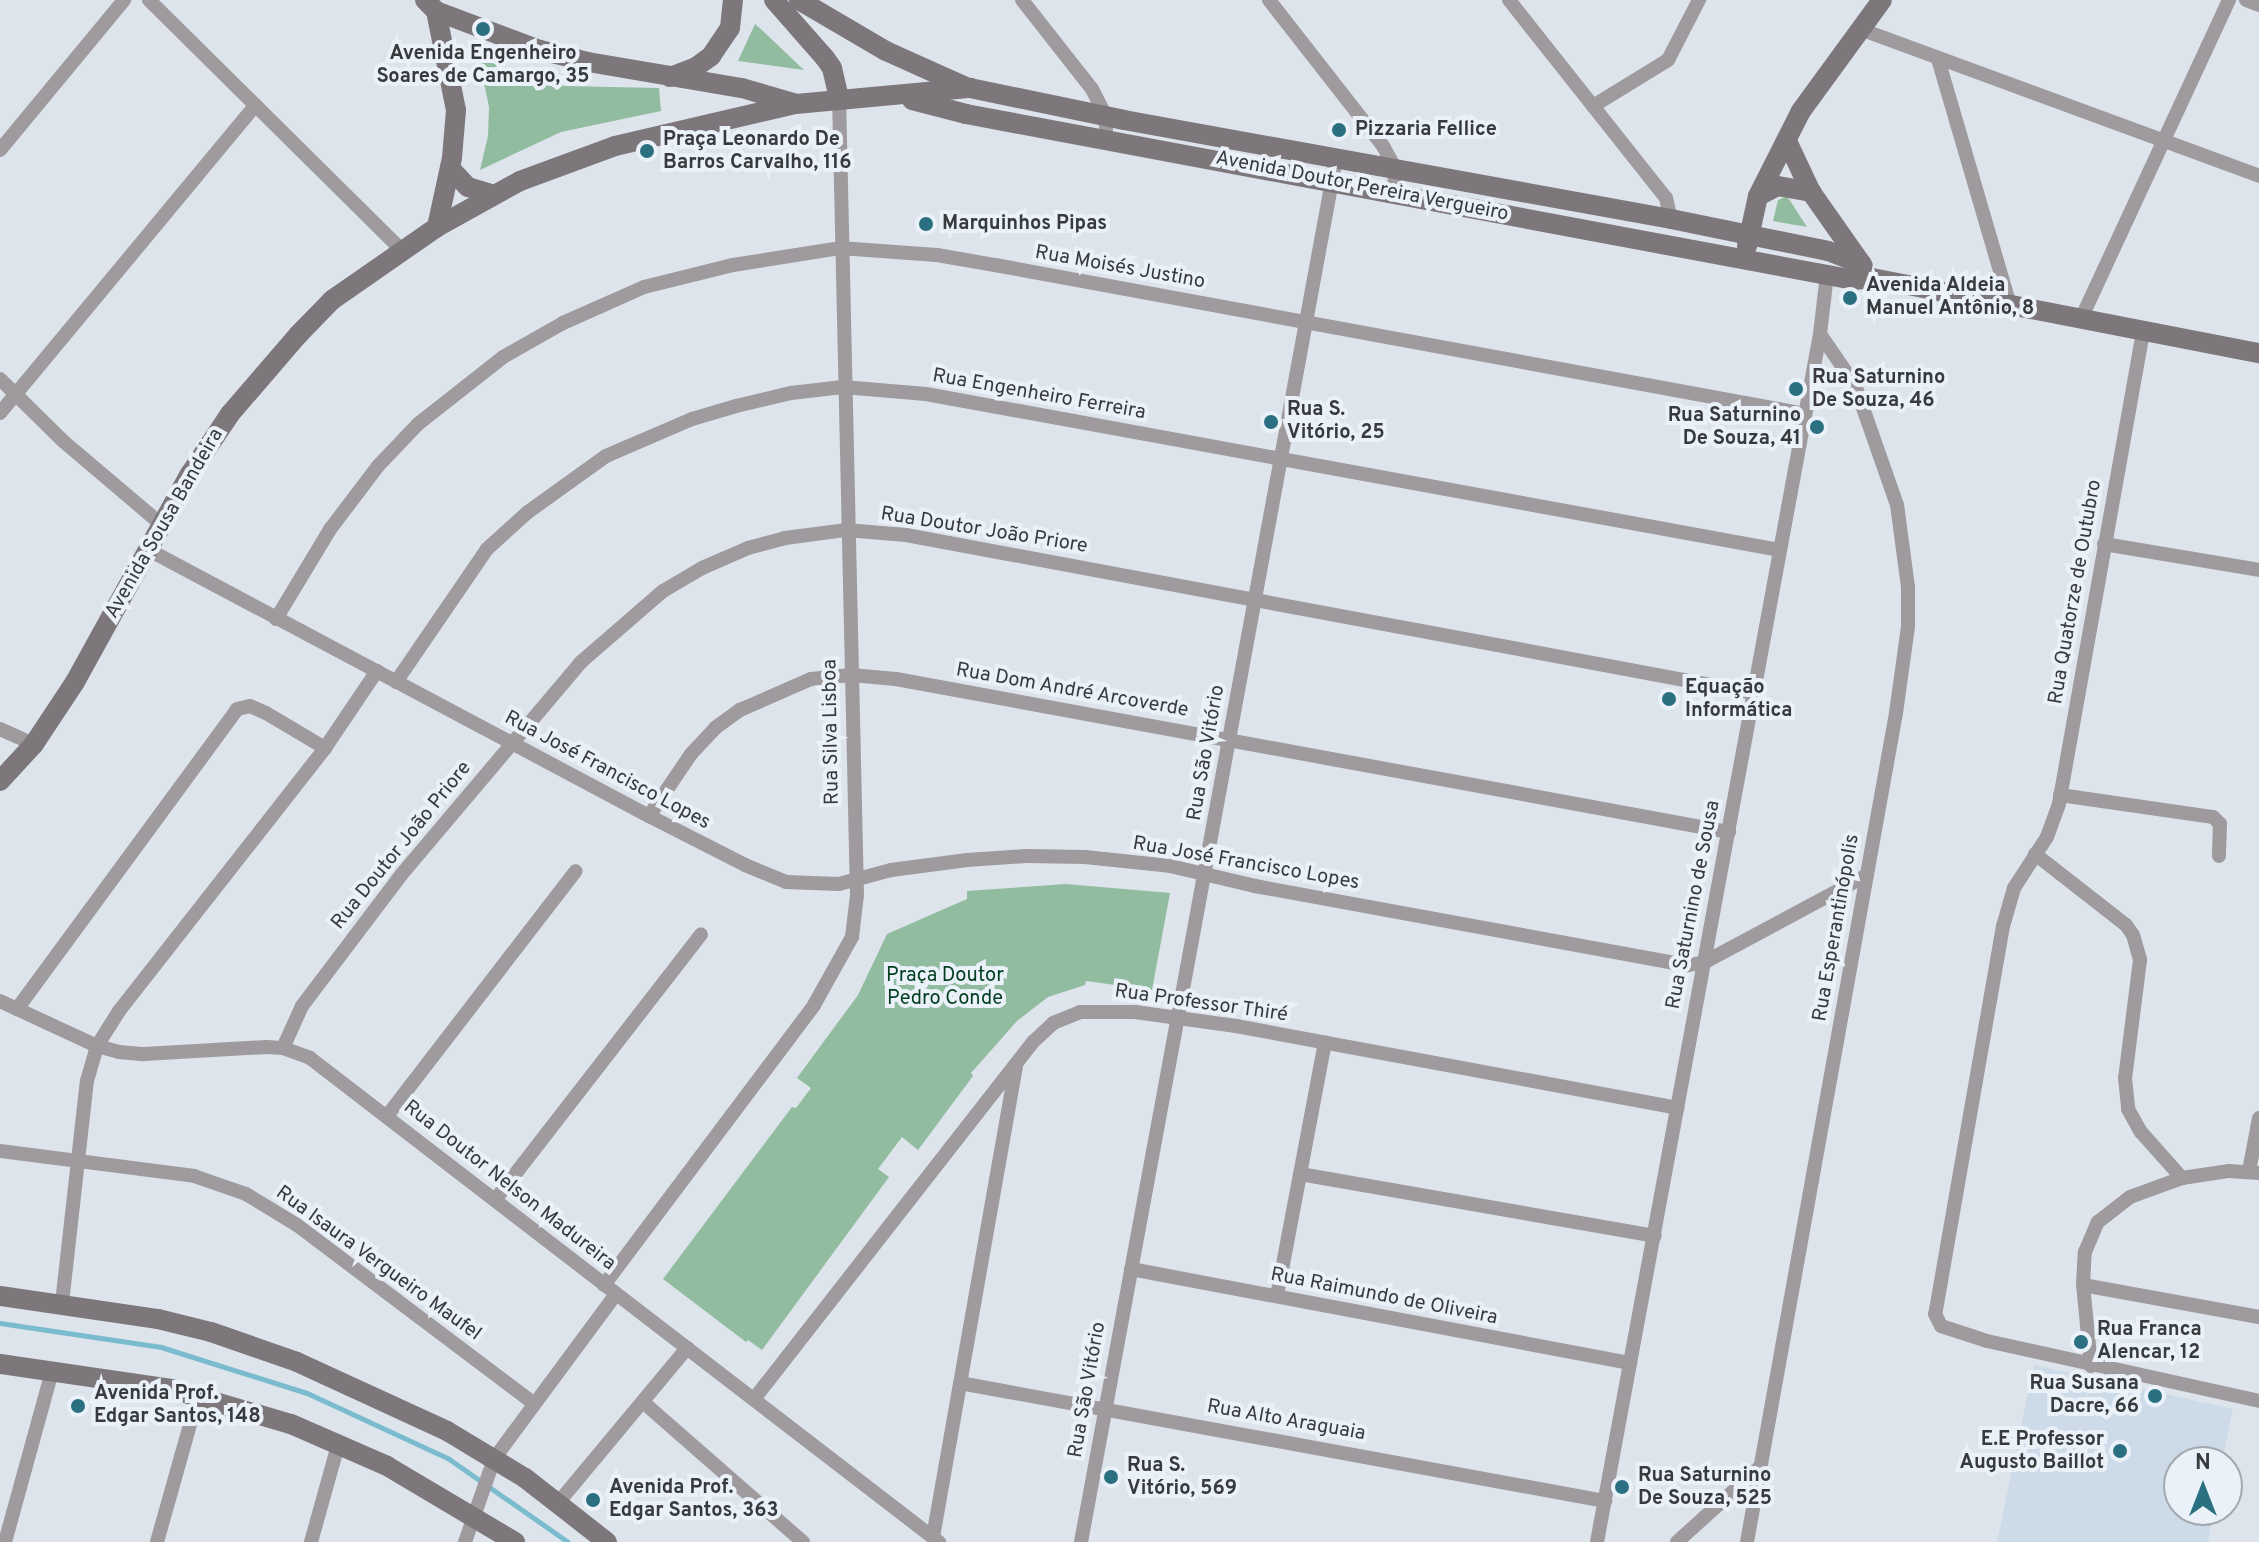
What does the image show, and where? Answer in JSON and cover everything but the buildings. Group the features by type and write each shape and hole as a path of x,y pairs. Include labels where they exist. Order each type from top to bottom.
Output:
{"street":[{"path":"0,150 124,0"},
{"path":"149,0 401,249"},
{"path":"669,77 696,67 711,56 730,28 733,0"},
{"path":"774,0 832,68 839,98"},
{"name":"Avenida Doutor Pereira Vergueiro","path":"799,0 886,51 970,88 1828,251 1867,271 1854,280 966,114 899,96"},
{"path":"1022,0 1092,89 1106,116 1106,139"},
{"path":"1269,0 1379,140 1395,168 1394,192"},
{"path":"1509,0 1666,198 1671,219"},
{"path":"1593,106 1668,60 1699,0"},
{"path":"1746,258 1758,196 1806,103 1882,0"},
{"path":"2080,321 2229,0"},
{"path":"2246,0 2259,5"},
{"path":"430,5 540,50 669,77 742,88 796,104"},
{"path":"430,5 456,110 450,168 437,227"},
{"path":"1860,29 2259,176"},
{"path":"1938,59 2011,308"},
{"path":"708,122 723,104 722,95 714,84"},
{"name":"Avenida Doutor Pereira Vergueiro","path":"839,98 899,96 970,88"},
{"name":"Avenida Sousa Bandeira","path":"0,781 34,744 75,682 161,524 230,414 263,373 332,300 401,249 520,181 590,155 708,122 839,98"},
{"name":"Rua Silva Lisboa","path":"465,1542 491,1466 610,1289 814,1005 852,937 856,879 846,530 839,98"},
{"path":"0,413 256,105"},
{"path":"1787,141 1815,197 1867,271 2011,308 2259,353"},
{"name":"Rua São Vitório","path":"1081,1542 1336,159"},
{"path":"450,168 468,187 494,195"},
{"path":"1758,196 1778,186 1815,197"},
{"path":"1815,197 1828,251 1827,274"},
{"name":"Rua Moisés Justino","path":"276,619 331,528 378,466 418,424 503,357 563,323 644,287 733,265 840,248 937,255 1805,414"},
{"name":"Rua Saturnino de Sousa","path":"1597,1542 1820,334 1827,274"},
{"name":"Rua Quatorze de Outubro","path":"2091,1366 1947,1329 1937,1320 1935,1306 2003,926 2014,888 2053,824 2060,795 2143,332"},
{"name":"Rua Esperantinópolis","path":"1747,1542 1904,655 1908,587 1897,505 1855,385 1820,334"},
{"path":"0,379 63,441 161,524"},
{"name":"Rua Engenheiro Ferreira","path":"396,682 487,549 528,512 606,456 692,419 736,406 791,393 843,387 926,394 1779,550"},
{"name":"Rua Doutor João Priore","path":"283,1048 302,1006 401,875 581,662 663,591 748,548 816,532 846,530 906,535 1754,693"},
{"path":"2104,544 2259,570"},
{"name":"Rua José Francisco Lopes","path":"147,549 649,816 745,865 786,882 817,886 916,866 1026,856 1085,857 1205,873 1657,962 1703,963 1867,875"},
{"path":"62,1303 87,1081 97,1046 163,953 325,748 377,671"},
{"name":"Rua Dom André Arcoverde","path":"649,816 691,754 715,728 740,710 811,679 851,675 896,679 1729,832"},
{"path":"17,1009 237,709 250,706 266,713 325,748"},
{"path":"0,729 34,744"},
{"path":"2060,795 2213,817 2220,824 2219,856"},
{"path":"2035,854 2126,925 2133,935 2140,960 2125,1078 2128,1109 2141,1132 2182,1178"},
{"path":"387,1116 576,871"},
{"path":"495,1200 701,934"},
{"name":"Rua Doutor Nelson Madureira","path":"0,1001 97,1046 144,1054 283,1048 318,1064 936,1540"},
{"name":"Rua Professor Thiré","path":"754,1399 1016,1063 1053,1023 1080,1012 1177,1017 1677,1108"},
{"path":"1277,1296 1325,1043"},
{"path":"936,1540 1016,1063"},
{"path":"2259,1118 2254,1172 2201,1173 2130,1197 2098,1222 2085,1252 2083,1285 2091,1366 2259,1401"},
{"name":"Rua Isaura Vergueiro Maufel","path":"0,1151 194,1176 219,1183 270,1206 533,1403"},
{"path":"1300,1174 1655,1236"},
{"name":"Rua Raimundo de Oliveira","path":"1131,1269 1630,1363"},
{"path":"2083,1285 2259,1317"},
{"path":"0,1296 158,1319 260,1348 372,1394 558,1503 607,1542"},
{"path":"558,1503 687,1348"},
{"path":"0,1364 198,1396 339,1442 474,1509 515,1542"},
{"path":"5,1542 52,1371"},
{"name":"Rua Alto Araguaia","path":"960,1383 1605,1501"},
{"path":"157,1542 198,1396"},
{"path":"643,1402 803,1542"},
{"path":"311,1542 339,1442"},
{"path":"1677,1542 1759,1468"}],"shaded area":[{"name":"E.E Professor Augusto Baillot","path":"2034,1365 2233,1409 2225,1446 2163,1446 2163,1526 2211,1526 2208,1542 1997,1542"}],"green space":[{"path":"755,24 764,32 804,70 738,61"},
{"path":"479,59 564,86 659,88 661,111 561,132 480,170 488,136 489,107"},
{"path":"1785,197 1807,227 1773,221 1778,200"},
{"name":"Praça Doutor Pedro Conde","path":"1066,884 1170,893 1152,990 1086,981 1085,985 1048,997 1017,1021 971,1073 973,1076 918,1150 902,1137 878,1169 889,1177 762,1350 748,1340 746,1342 663,1279 792,1107 796,1108 811,1088 797,1078 858,995 887,934 967,899 967,891"}],"waterway":[{"path":"0,1323 161,1347 307,1393 449,1459 568,1542"}],"place":[{"name":"Avenida Engenheiro Soares de Camargo, 35","path":"483,29"},
{"name":"Pizzaria Fellice","path":"1339,130"},
{"name":"Praça Leonardo De Barros Carvalho, 116","path":"647,151"},
{"name":"Marquinhos Pipas","path":"926,224"},
{"name":"Avenida Aldeia Manuel Antônio, 8","path":"1850,298"},
{"name":"Rua Saturnino De Souza, 46","path":"1796,389"},
{"name":"Rua S. Vitório, 25","path":"1271,422"},
{"name":"Rua Saturnino De Souza, 41","path":"1817,427"},
{"name":"Equação Informática","path":"1669,699"},
{"name":"Rua Franca Alencar, 12","path":"2081,1342"},
{"name":"Rua Susana Dacre, 66","path":"2155,1396"},
{"name":"Avenida Prof. Edgar Santos, 148","path":"78,1406"},
{"name":"E.E Professor Augusto Baillot","path":"2120,1451"},
{"name":"Rua S. Vitório, 569","path":"1111,1477"},
{"name":"Rua Saturnino De Souza, 525","path":"1622,1487"},
{"name":"Avenida Prof. Edgar Santos, 363","path":"593,1500"}]}
